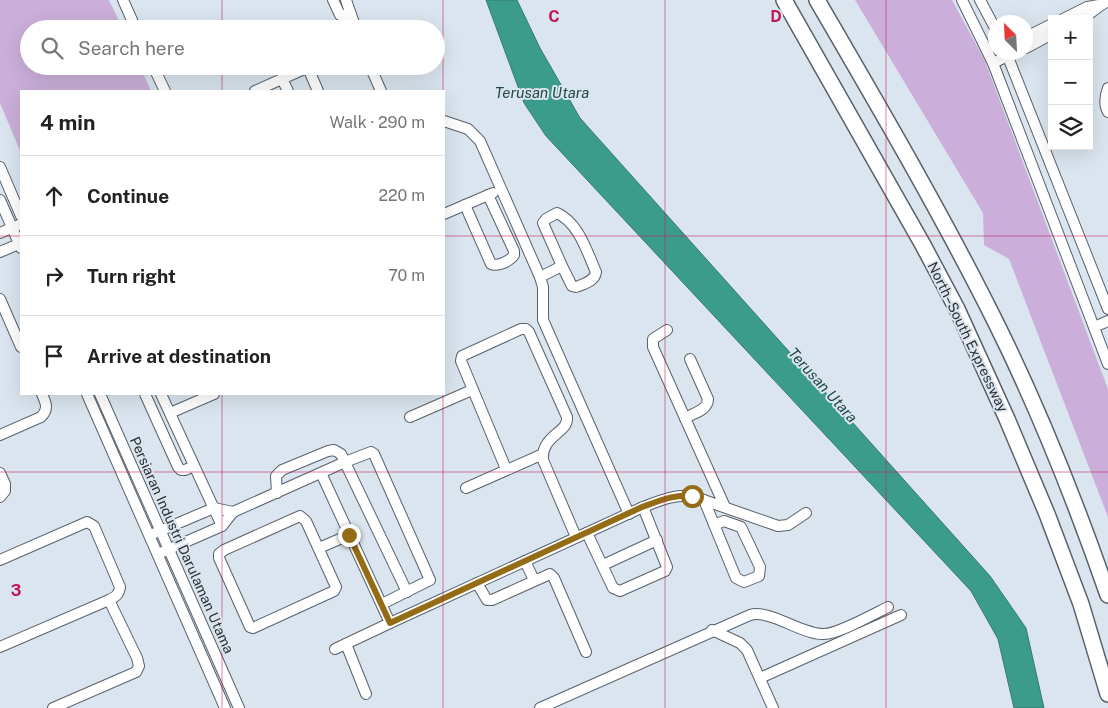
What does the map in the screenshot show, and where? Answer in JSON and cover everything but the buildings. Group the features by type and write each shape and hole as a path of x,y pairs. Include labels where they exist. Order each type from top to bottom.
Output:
{"highway":[{"name":"North–South Expressway","path":"784,0 923,245 957,309 1007,419 1059,544 1081,604 1108,694"},
{"path":"817,0 924,187 997,325 1048,438 1088,538 1108,595"}],"street":[{"path":"123,0 132,20"},
{"path":"333,0 340,14 350,15"},
{"path":"346,0 352,20"},
{"path":"962,0 988,49"},
{"path":"980,0 988,15"},
{"path":"1071,15 1087,7 1104,3"},
{"path":"1089,15 1104,3"},
{"path":"1033,33 1048,26"},
{"path":"1033,44 1048,36"},
{"path":"994,60 1108,364"},
{"path":"1012,60 1108,309"},
{"path":"158,75 165,90"},
{"path":"257,90 291,75"},
{"path":"312,75 318,90"},
{"path":"374,75 381,90"},
{"path":"282,79 288,90"},
{"path":"1108,88 1105,96 1108,112"},
{"path":"445,122 468,129 480,141 540,276 543,287 543,320 629,514"},
{"path":"0,167 18,198 1,202 17,226 20,240"},
{"path":"445,214 501,191"},
{"path":"465,205 490,264 494,265 508,260 514,255 514,251 488,195"},
{"path":"557,214 564,218 578,233 596,272 596,276 594,279 576,287 572,286 562,266 543,223 546,219 557,214"},
{"path":"0,233 17,226"},
{"path":"0,252 20,245"},
{"path":"540,276 562,266"},
{"path":"0,299 20,345"},
{"path":"1094,326 1108,321"},
{"path":"506,470 461,361 462,356 521,329 526,329 533,340 568,422 548,441 543,454 543,460 576,537"},
{"path":"667,330 653,338 653,347 725,507"},
{"path":"685,418 706,408 708,404 708,399 690,359"},
{"path":"410,417 472,390"},
{"path":"0,435 41,416 47,408 42,395"},
{"name":"Persiaran Industri Darulaman Utama","path":"86,395 225,708"},
{"name":"Persiaran Industri Darulaman Utama","path":"100,395 239,708"},
{"path":"145,395 178,467 181,470 185,470 194,466"},
{"path":"161,395 222,526"},
{"path":"170,414 191,398 208,395"},
{"path":"277,494 276,476 282,470 334,450 341,454 407,592"},
{"path":"158,554 222,526 233,512 371,452 374,454 430,577 427,583 382,604"},
{"path":"466,488 543,454"},
{"path":"0,473 5,484 5,491 0,497"},
{"path":"321,473 390,623"},
{"path":"334,649 642,507 680,495 692,496 778,526 788,525 806,513"},
{"path":"704,500 714,525 736,578 744,582 759,576 760,567 741,527 724,521 714,525"},
{"path":"587,532 613,588 620,591 665,571 666,564 642,507"},
{"path":"150,535 214,508 233,512"},
{"path":"300,516 306,521 319,548 336,587 334,591 253,628 250,627 219,558 219,554 300,516"},
{"path":"0,560 82,524 90,523 94,526 120,587 116,596 109,600 0,646"},
{"path":"319,548 349,535"},
{"path":"603,565 656,540"},
{"path":"525,561 534,580"},
{"path":"477,583 487,600 492,600 547,574 552,576 586,652"},
{"path":"59,707 136,672 139,666 109,600"},
{"path":"540,708 712,630 754,614 760,614 806,630 826,634 888,607"},
{"path":"760,678 900,616"},
{"path":"712,630 744,646 773,708"},
{"path":"346,644 366,694"}],"shaded area":[{"path":"0,0 109,0 119,20 20,20 20,75 144,75 151,90 20,90 20,151 0,103"},
{"path":"855,0 952,0 985,61 1108,389 1108,517 1009,259 984,245 983,213"}],"water":[{"name":"Terusan Utara","path":"486,0 517,0 540,48 580,118 990,576 1026,628 1044,708 1014,708 998,639 971,591 546,136 524,103"}],"route":[{"path":"349,535 390,623 642,507 680,495 692,496"}]}
